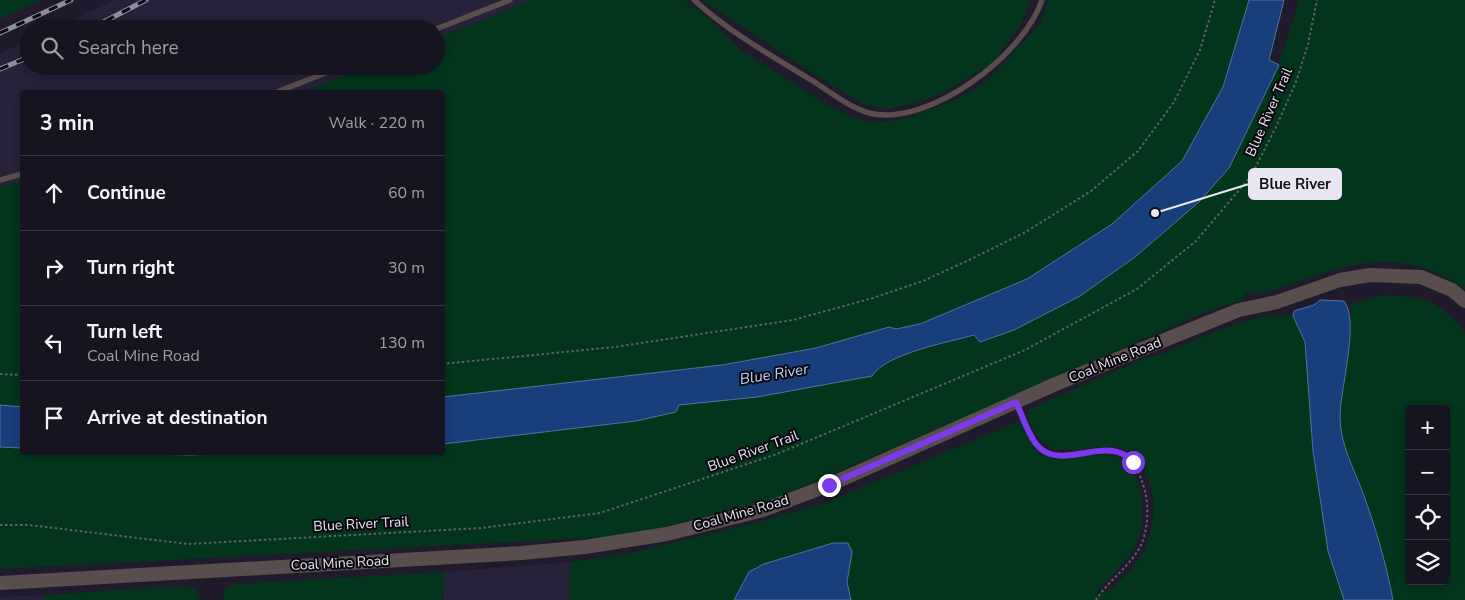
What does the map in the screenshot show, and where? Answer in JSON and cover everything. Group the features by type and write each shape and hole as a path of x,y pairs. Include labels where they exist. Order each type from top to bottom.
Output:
{"street":[{"name":"Coal Mine Road","path":"0,583 522,554 585,547 666,534 763,510 1016,402 1239,310 1277,302 1340,280 1370,275 1421,277 1452,290 1465,301"}],"lane":[{"path":"445,25 510,0"},
{"path":"694,0 722,22 854,107 869,113 892,114 930,104 987,72 1016,44 1028,29 1042,0"},
{"path":"282,90 320,75"},
{"path":"0,180 20,175"}],"path":[{"path":"445,364 615,347 793,320 873,298 923,281 970,260 1024,233 1091,191 1138,151 1174,102 1200,50 1215,0"},
{"name":"Blue River Trail","path":"0,525 29,525 188,544 481,528 600,513 777,454 1025,350 1137,288 1196,241 1251,176 1272,135 1296,82 1308,44 1316,0"},
{"path":"0,374 20,375"},
{"path":"1016,402 1036,444 1044,450 1063,456 1094,452 1118,452 1133,462 1140,475 1147,498 1144,536 1140,547 1096,600"}],"shaded area":[{"path":"114,0 532,0 445,35 445,20 73,20"},
{"path":"20,44 20,75 346,75 308,90 20,90 20,181 0,186 0,53"},
{"path":"570,562 569,600 443,600 444,572"},
{"path":"44,595 44,600 0,600 0,597"}],"green space":[{"path":"0,0 40,0 0,19"},
{"path":"532,0 684,0 709,18 742,51 826,104 854,118 873,123 908,118 953,101 986,82 1040,24 1049,0 1249,0 1223,87 1182,161 1112,224 1027,279 920,324 895,329 889,327 816,348 722,365 445,397 445,90 308,90 346,75 445,75 445,35"},
{"path":"702,0 1030,0 1022,22 994,62 946,91 913,104 885,109 864,105"},
{"path":"1299,0 1465,0 1465,289 1446,277 1427,269 1389,262 1350,266 1271,291 1246,293 1241,301 1211,310 774,499 650,531 607,537 0,569 0,447 20,448 20,455 445,455 445,444 636,421 679,405 757,397 876,369 894,359 974,334 1080,296 1135,257 1162,234 1199,202 1229,168 1279,65"},
{"path":"20,181 20,407 0,405 0,186"},
{"path":"1381,295 1419,298 1429,301 1446,312 1465,333 1465,600 1393,600 1385,562 1366,501 1346,450 1341,429 1341,390 1351,304"},
{"path":"1263,316 1293,316 1305,342 1313,451 1328,551 1344,600 851,600 847,582 852,552 833,543 764,564 749,572 734,600 569,600 570,562 630,553 758,522 825,503 1020,421 1032,444 1043,455 1051,458 1068,459 1094,455 1111,455 1123,459 1131,468 1141,494 1141,524 1138,538 1130,554 1094,594 1107,593 1135,565 1141,557 1149,538 1153,518 1153,497 1148,478 1134,452 1111,447 1065,450 1056,449 1048,445 1040,440 1031,426 1028,410 1147,357 1159,355 1235,324"},
{"path":"444,572 442,600 223,600 224,590 234,584"},
{"path":"179,586 195,589 202,600 44,600 44,595"}],"water":[{"name":"Blue River","path":"1249,0 1284,0 1269,60 1279,65 1229,168 1199,202 1135,257 1080,296 1014,330 980,342 974,335 903,355 879,368 872,376 757,397 679,405 676,412 636,421 445,444 445,397 722,365 816,348 889,327 896,329 920,324 1027,279 1112,224 1182,161 1223,87"},
{"path":"1320,300 1344,301 1348,311 1350,339 1340,417 1342,437 1376,533 1393,600 1344,600 1328,551 1313,451 1305,342 1293,316 1294,311 1314,305"},
{"path":"0,405 20,407 20,448 0,447"},
{"path":"833,543 848,543 852,552 847,582 851,600 734,600 749,572 764,564"}],"railway":[{"path":"28,20 71,0"},
{"path":"107,20 146,0"},
{"path":"0,33 20,24"},
{"path":"0,69 20,61"}],"place":[{"name":"Blue River","path":"1155,213"}],"route":[{"path":"829,485 1016,402 1036,444 1051,454 1063,456 1112,450 1123,453 1133,462"}]}
